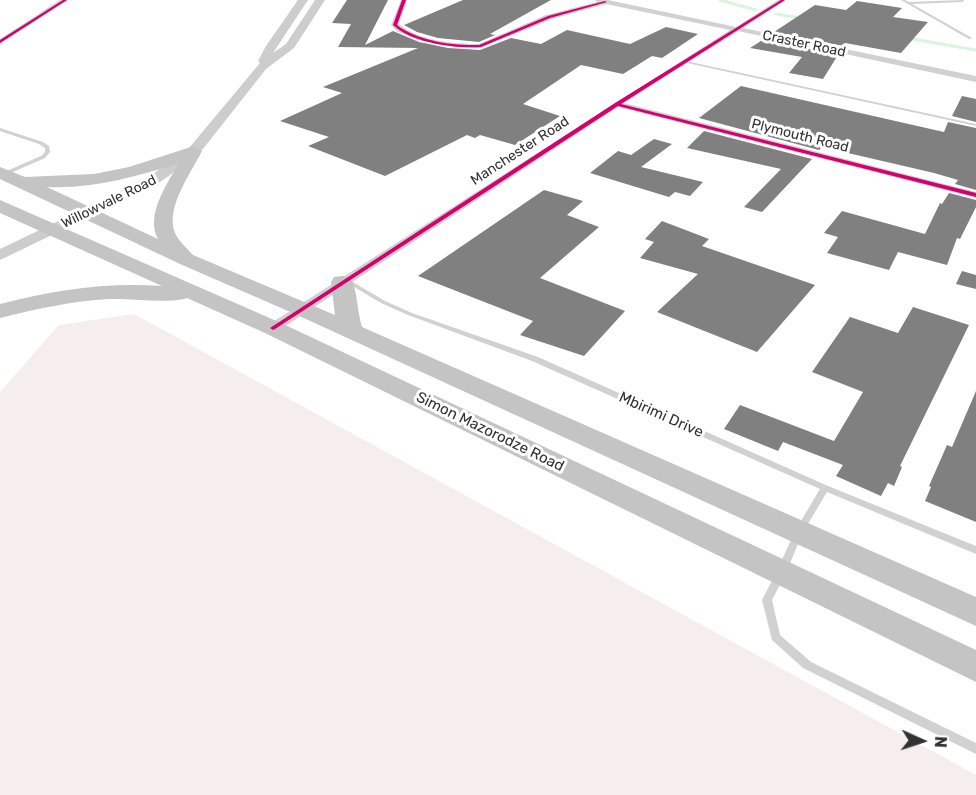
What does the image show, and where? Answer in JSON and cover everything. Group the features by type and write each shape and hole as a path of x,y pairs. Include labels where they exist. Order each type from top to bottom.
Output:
{"highway":[{"path":"7,175 60,183 102,180 146,169 194,151"},
{"path":"187,260 164,234 163,222 166,207 194,151"},
{"name":"Simon Mazorodze Road","path":"7,175 68,222 200,296 391,384 976,667"},
{"name":"Simon Mazorodze Road","path":"0,206 68,222 187,260 303,309 976,612"},
{"path":"344,281 346,314 352,332"},
{"path":"0,311 80,294 150,291 200,296"},
{"path":"303,309 302,323 360,350 391,384"}],"main road":[{"name":"Willowvale Road","path":"262,67 267,53 303,0"},
{"name":"Willowvale Road","path":"0,255 151,182 194,151 262,67 290,46 320,0"}],"street":[{"path":"0,42 65,0"},
{"path":"404,0 396,25 399,30 473,47 549,17 601,1"},
{"name":"Manchester Road","path":"273,328 617,104 783,0"},
{"name":"Craster Road","path":"601,1 976,79"},
{"name":"Plymouth Road","path":"617,104 976,195"}],"lane":[{"path":"905,1 963,1"},
{"path":"905,1 970,38"},
{"path":"687,62 976,126"},
{"path":"0,129 41,143 48,152 43,157 7,175"},
{"name":"Mbirimi Drive","path":"344,281 401,310 535,359 825,488 976,550"},
{"path":"825,488 799,531 767,600 776,637 807,665 976,749"}],"shaded area":[{"path":"134,314 976,775 976,795 0,795 0,392 59,325"}],"building":[{"path":"347,0 388,0 365,45 393,31 419,42 448,48 480,50 511,38 541,44 567,30 630,44 666,27 698,34 662,58 652,56 623,74 581,65 523,104 560,116 515,145 480,135 475,138 467,135 385,176 308,146 329,137 280,121 342,93 323,87 418,48 338,47 351,24 332,23"},
{"path":"463,0 551,0 490,34 495,35 479,42 438,38 417,32 404,25"},
{"path":"857,1 902,8 893,17 928,22 901,53 845,43 843,46 774,32 815,5 846,10"},
{"path":"764,39 838,55 823,79 789,73 802,57 750,48"},
{"path":"741,86 944,132 948,122 976,128 976,190 955,184 958,180 934,173 822,147 819,150 699,118"},
{"path":"962,96 976,99 976,122 952,116"},
{"path":"704,131 812,159 762,212 744,207 781,169 687,148"},
{"path":"654,139 672,144 641,167 703,182 690,196 675,192 669,197 590,173 618,151 631,155"},
{"path":"544,190 583,201 567,215 599,227 540,278 625,311 584,356 520,335 533,321 418,276"},
{"path":"949,193 976,200 976,207 960,239 957,238 947,265 898,252 889,270 827,253 838,237 824,233 842,211 925,234 940,203 942,204"},
{"path":"662,221 709,239 702,246 815,285 757,352 657,312 698,274 640,258 654,242 645,239"},
{"path":"962,271 976,275 976,289 956,284"},
{"path":"913,307 969,325 900,466 902,467 894,486 888,483 881,496 836,476 843,465 783,442 778,451 724,429 740,405 834,441 863,392 812,372 850,317 898,333"},
{"path":"976,391 976,522 925,501 947,445 952,447"}],"waterway":[{"path":"720,0 756,10"},
{"path":"776,14 800,18"},
{"path":"907,38 976,50"}],"cycle path":[{"path":"0,42 65,0"},
{"path":"404,0 395,25 401,30 435,42 472,46 480,46 549,17 605,2"},
{"path":"273,328 617,104 783,0"},
{"path":"617,104 976,195"}]}
